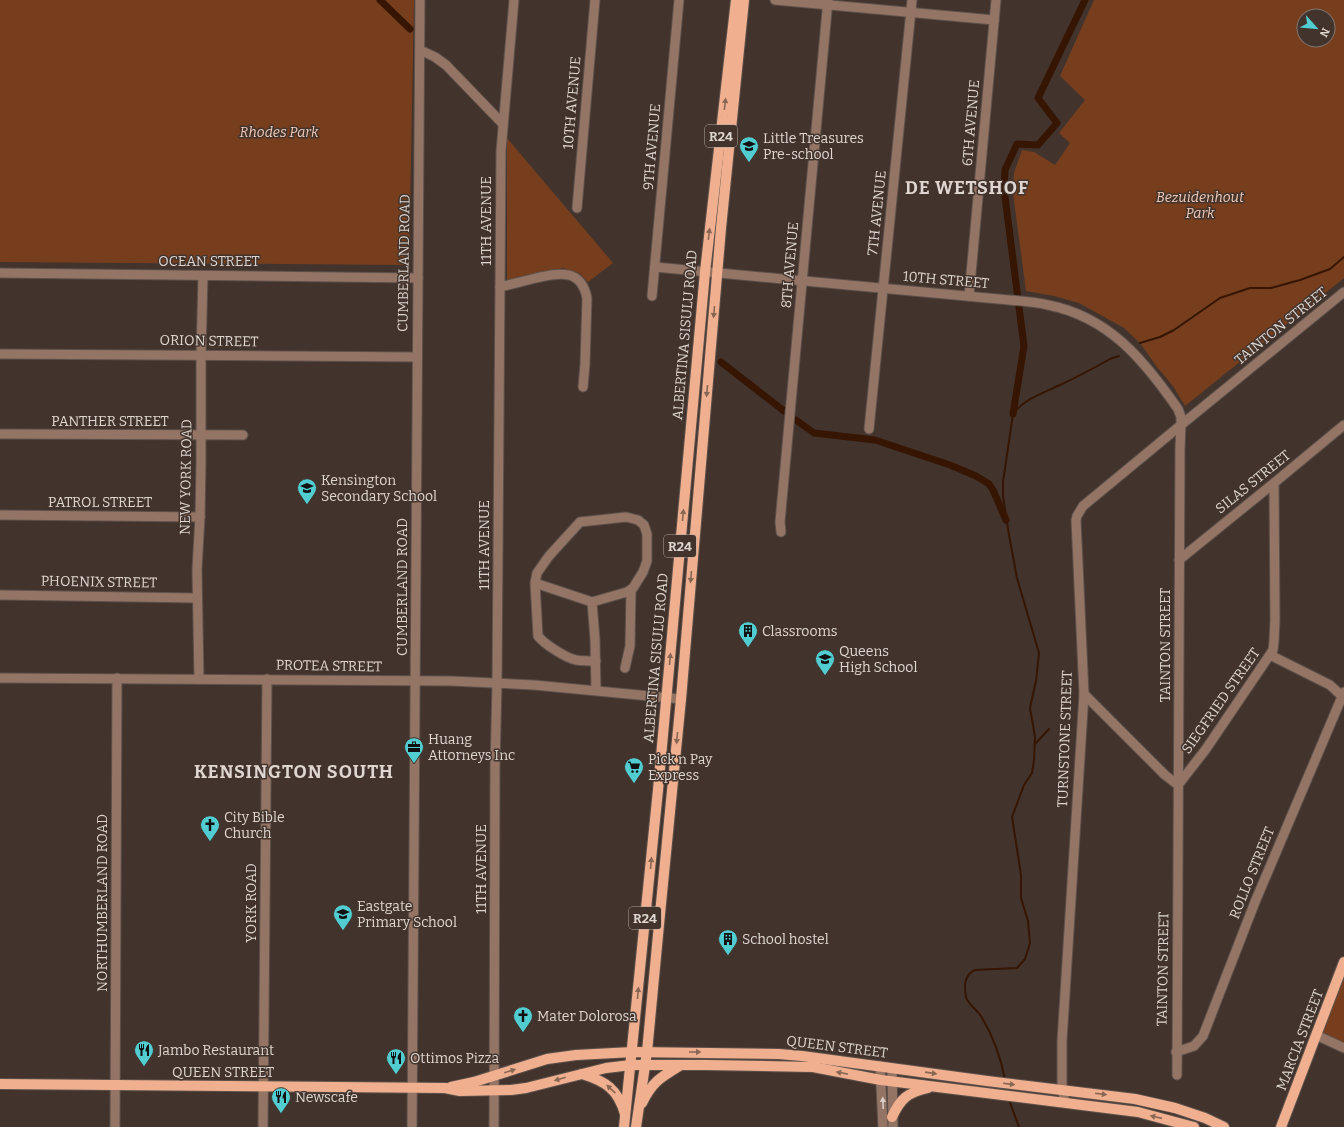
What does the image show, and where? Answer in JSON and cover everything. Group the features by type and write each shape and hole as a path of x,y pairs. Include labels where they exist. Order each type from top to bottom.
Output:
{"main road":[{"name":"ALBERTINA SISULU ROAD","path":"625,1122 633,1052 705,272 736,0"},
{"name":"ALBERTINA SISULU ROAD","path":"636,1127 646,1064 681,699 717,274 744,0"},
{"name":"MARCIA STREET","path":"1281,1127 1344,962"},
{"name":"QUEEN STREET","path":"445,1088 558,1057 633,1052 779,1054 1144,1100 1190,1113 1224,1127"},
{"name":"QUEEN STREET","path":"0,1084 445,1088 460,1091 494,1091 526,1088 606,1068 631,1065 807,1066 892,1082 1138,1112 1194,1127"},
{"path":"638,1112 653,1085 663,1076 681,1065"},
{"path":"581,1074 602,1082 613,1090 622,1105 625,1122"},
{"path":"892,1122 899,1104 905,1098 916,1092 934,1086"}],"street":[{"name":"CUMBERLAND ROAD","path":"412,1127 420,0"},
{"name":"11TH AVENUE","path":"494,1127 495,768 501,151 502,123 514,0"},
{"name":"10TH AVENUE","path":"577,208 595,0"},
{"name":"9TH AVENUE","path":"652,296 679,0"},
{"path":"775,0 828,3 911,13 994,20"},
{"name":"7TH AVENUE","path":"869,428 912,0"},
{"name":"6TH AVENUE","path":"969,296 996,0"},
{"name":"8TH AVENUE","path":"781,532 780,522 828,3"},
{"path":"420,50 435,57 446,65 502,123"},
{"name":"10TH STREET","path":"655,267 717,274 803,280 969,296 1049,305 1072,312 1093,322 1115,336 1137,356 1178,408 1181,417 1181,425"},
{"name":"OCEAN STREET","path":"0,273 418,278"},
{"path":"500,287 558,273 569,274 582,284 587,298 584,387"},
{"name":"NEW YORK ROAD","path":"198,679 196,569 200,517 203,276"},
{"name":"TAINTON STREET","path":"1176,1075 1181,425 1344,292"},
{"name":"ORION STREET","path":"0,354 417,357"},
{"name":"TURNSTONE STREET","path":"1065,1102 1062,1090 1062,1041 1084,694 1075,528 1077,516 1082,506 1181,425"},
{"name":"SILAS STREET","path":"1179,560 1344,425"},
{"name":"PANTHER STREET","path":"0,434 243,435"},
{"name":"SIEGFRIED STREET","path":"1178,785 1206,749 1270,655 1274,646 1274,483"},
{"name":"PATROL STREET","path":"0,515 200,517"},
{"path":"596,661 576,660 571,658 540,638 537,632 535,583 537,574 550,556 580,522 626,516 638,520 644,525 646,529 647,556 646,565 631,590 630,646 625,668"},
{"path":"535,583 592,602 631,590"},
{"name":"PHOENIX STREET","path":"0,595 197,598"},
{"path":"592,602 596,639 596,690"},
{"path":"1270,655 1320,680 1343,695"},
{"name":"PROTEA STREET","path":"0,678 451,681 534,685 681,699"},
{"name":"NORTHUMBERLAND ROAD","path":"114,1127 117,678"},
{"name":"YORK ROAD","path":"263,1127 267,679"},
{"path":"1084,694 1165,775 1178,785"},
{"name":"ROLLO STREET","path":"1176,1052 1194,1046 1203,1036 1255,902 1343,695"},
{"path":"1316,1035 1344,1048"},
{"path":"880,1066 883,1127"},
{"path":"892,1068 892,1122"}],"green space":[{"name":"Rhodes Park","path":"0,0 414,0 409,265 0,262"},
{"name":"Bezuidenhout Park","path":"1094,0 1344,0 1344,278 1185,406 1173,386 1140,343 1124,328 1079,303 1054,296 1026,291 1013,193 1014,173 1022,150 1034,152 1055,165 1070,143 1059,133 1085,100 1060,76"},
{"path":"507,138 613,263 588,282 579,273 563,268 507,281"},
{"path":"1344,973 1344,1044 1320,1033"}],"waterway":[{"path":"380,0 410,29"},
{"path":"1013,414 1024,346 1004,189 1005,170 1017,144 1038,145 1057,123 1038,98 1085,0"},
{"path":"1140,343 1160,337 1174,330 1220,298 1250,288 1271,288 1300,280 1330,269 1344,257"},
{"path":"1005,1080 999,1055 993,1039 981,1016 967,1000 965,989 967,978 971,972 975,970 1017,968 1025,959 1030,943 1028,921 1021,898 1021,875 1012,817 1024,785 1032,773 1035,737 1030,708 1036,681 1039,653 1017,578 1003,496 1003,482 1013,414 1023,404 1034,397 1073,379 1110,359 1119,356"},
{"path":"721,362 784,411"},
{"path":"796,420 814,433 875,440 950,465 976,476 989,484 1006,520"},
{"path":"1035,744 1049,729"},
{"path":"1009,1100 1019,1127"}],"place":[{"name":"Little Treasures Pre-school","path":"749,163"},
{"name":"Kensington Secondary School","path":"307,505"},
{"name":"Classrooms","path":"748,648"},
{"name":"Queens High School","path":"825,676"},
{"name":"Huang Attorneys Inc","path":"414,764"},
{"name":"Pick n Pay Express","path":"634,784"},
{"name":"City Bible Church","path":"210,842"},
{"name":"Eastgate Primary School","path":"343,931"},
{"name":"School hostel","path":"728,956"},
{"name":"Mater Dolorosa","path":"523,1033"},
{"name":"Jambo Restaurant","path":"144,1067"},
{"name":"Ottimos Pizza","path":"396,1075"},
{"name":"Newscafe","path":"281,1114"}],"district":[{"name":"DE WETSHOF","path":"967,188"},
{"name":"KENSINGTON SOUTH","path":"294,772"}]}
